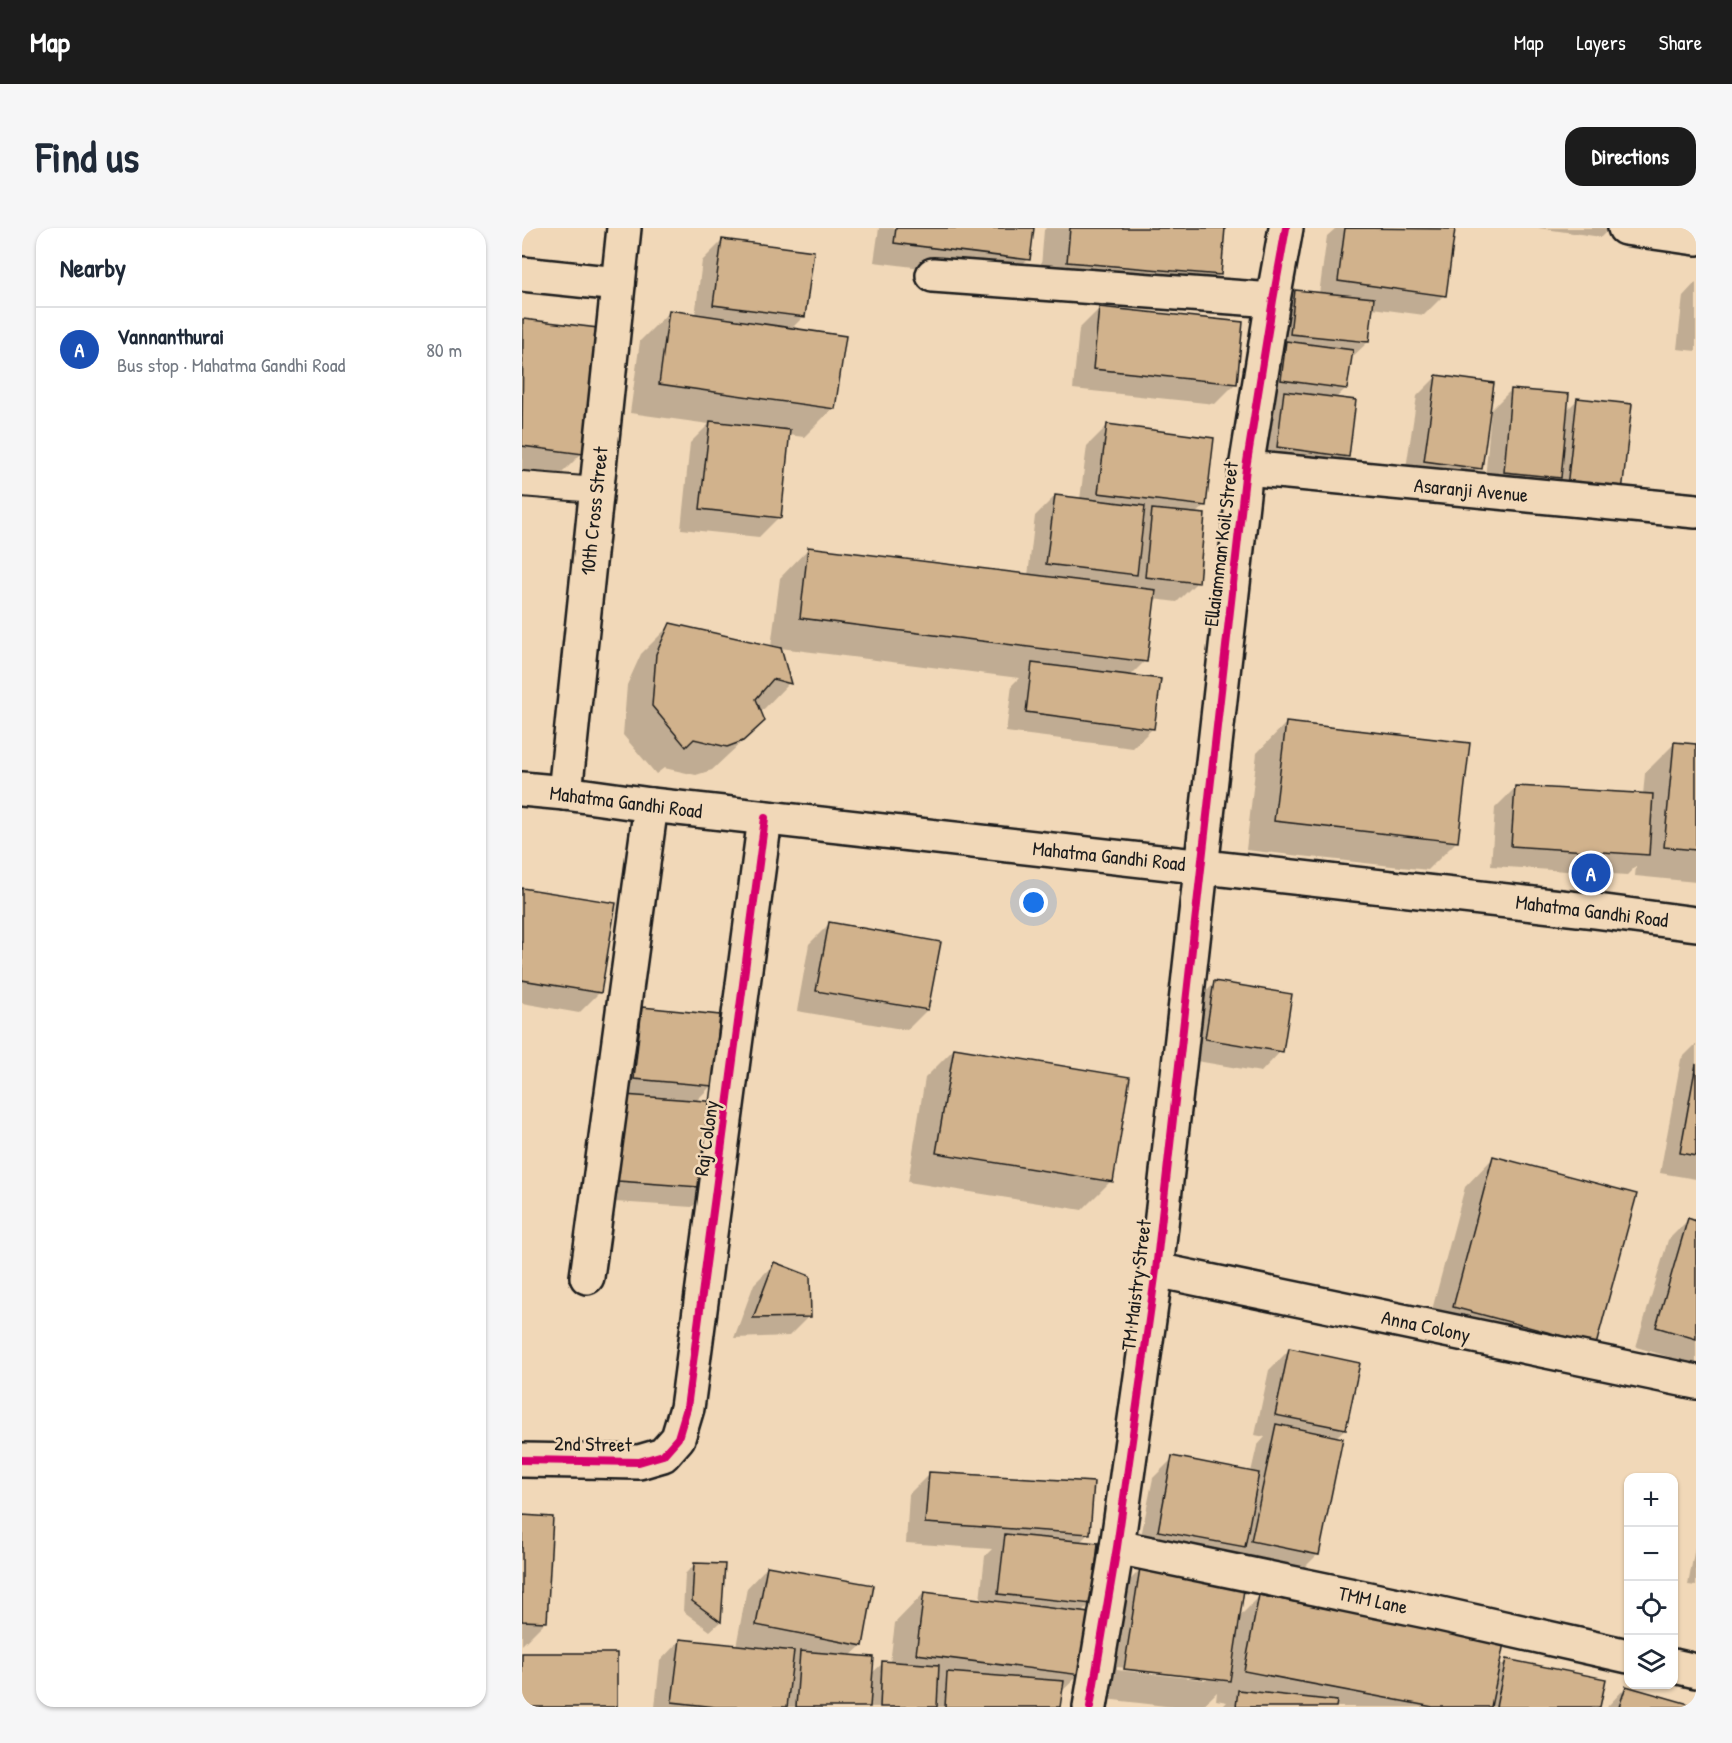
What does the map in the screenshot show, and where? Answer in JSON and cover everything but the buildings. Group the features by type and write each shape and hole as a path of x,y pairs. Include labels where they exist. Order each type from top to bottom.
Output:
{"street":[{"name":"10th Cross Street","path":"565,794 624,228"},
{"name":"Ellaiamman Koil Street","path":"1200,866 1246,468 1286,228"},
{"path":"1625,228 1696,238"},
{"path":"522,274 618,284"},
{"path":"933,275 1273,300"},
{"name":"Asaranji Avenue","path":"1246,468 1696,511"},
{"name":"Mahatma Gandhi Road","path":"522,789 1696,924"},
{"path":"587,1277 651,805"},
{"name":"Raj Colony","path":"663,1455 678,1438 687,1408 765,818"},
{"name":"TM Maistry Street","path":"1090,1707 1117,1547 1156,1270 1200,866"},
{"name":"Anna Colony","path":"1156,1270 1696,1382"},
{"name":"2nd Street","path":"522,1460 639,1462 663,1455"},
{"name":"TMM Lane","path":"1117,1547 1436,1613 1624,1655"},
{"path":"1678,1667 1696,1671"}],"lane":[{"path":"522,484 596,490"}],"cycle path":[{"path":"1090,1707 1117,1547 1156,1270 1246,468 1286,228"},
{"path":"522,1460 639,1462 663,1455 678,1438 687,1408 765,818"}],"place":[{"name":"Vannanthurai","path":"1591,873"}]}
